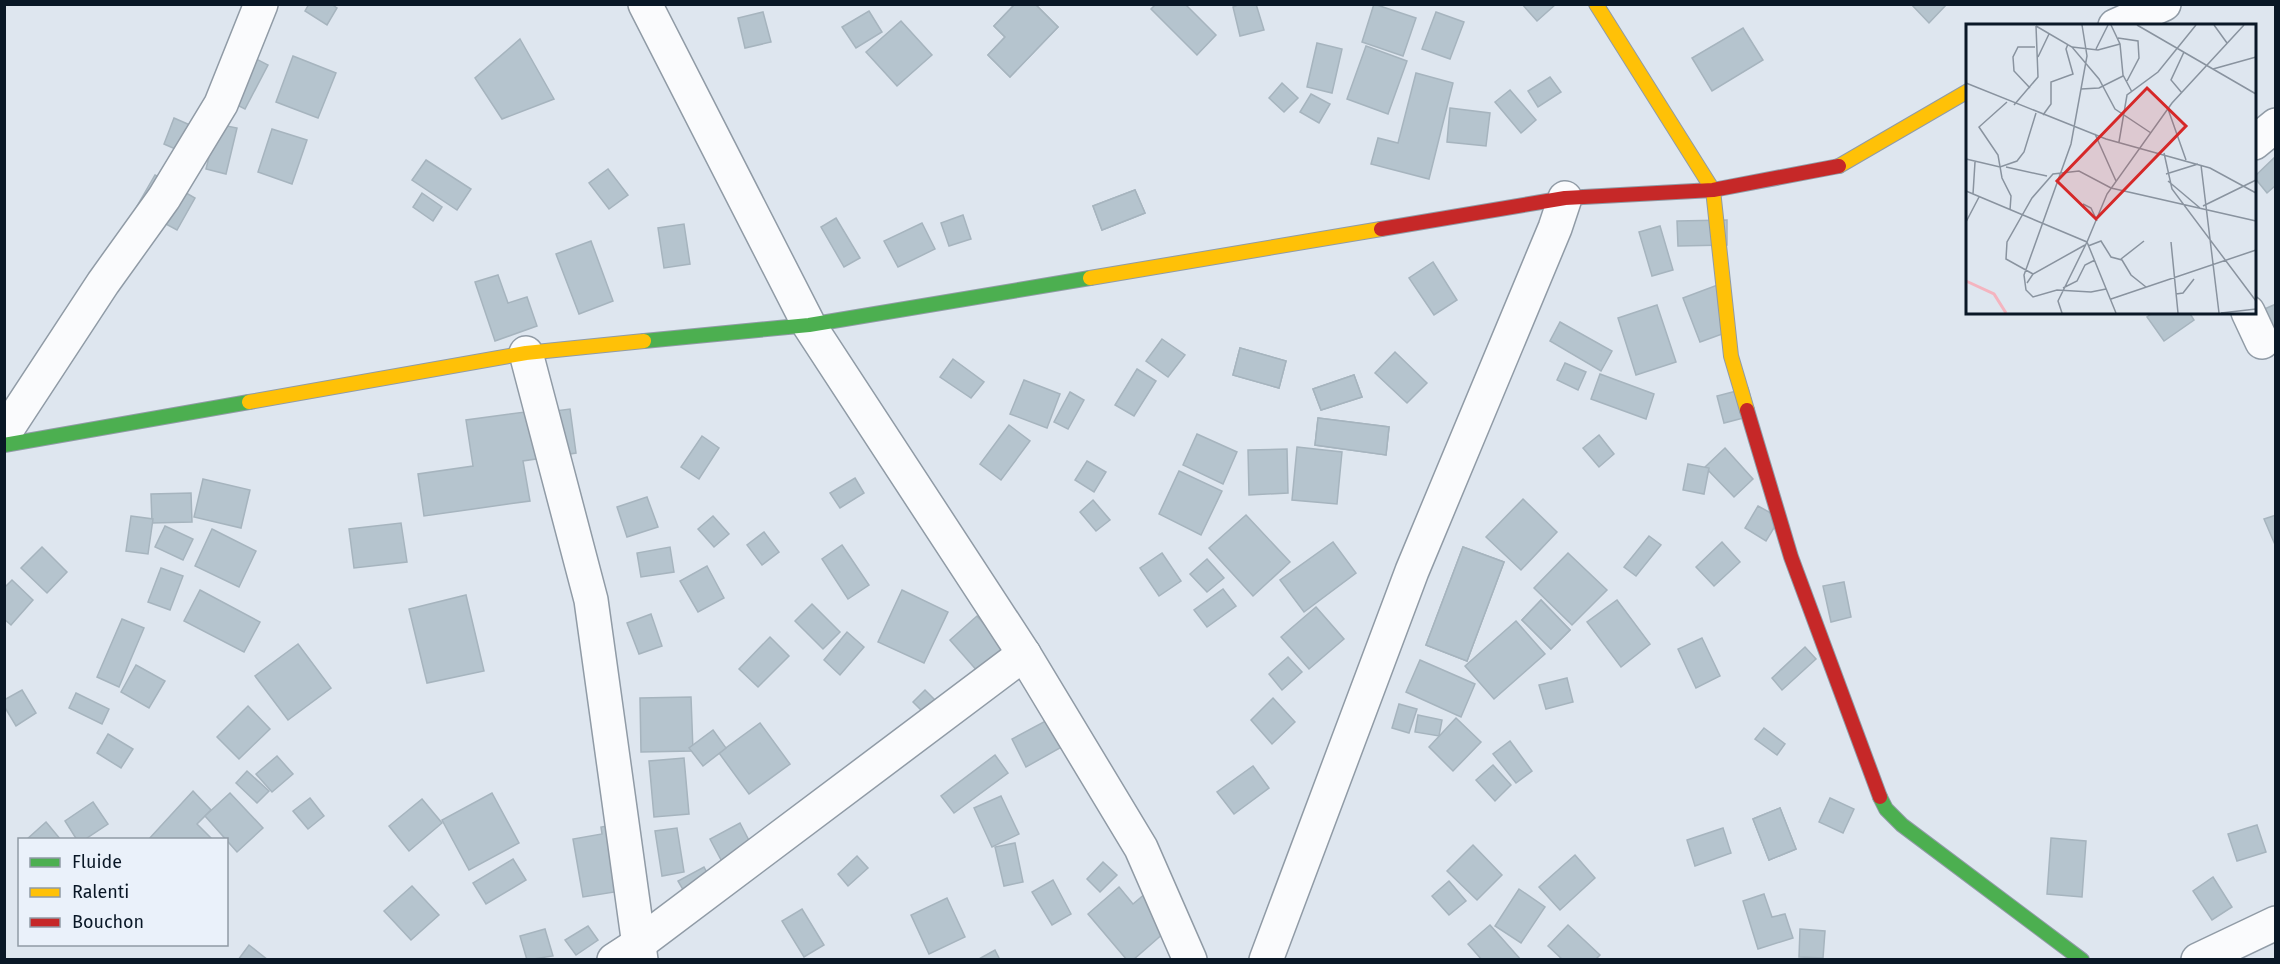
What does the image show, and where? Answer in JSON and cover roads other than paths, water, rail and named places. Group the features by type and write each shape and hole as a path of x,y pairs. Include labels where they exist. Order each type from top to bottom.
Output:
{"street":[{"path":"4,434 103,283 164,198 221,104 261,4"},
{"path":"645,4 809,325 1024,654 1141,848 1190,960"},
{"path":"1596,4 1713,190 1731,356 1791,557 1877,792 1886,809 1902,825 2082,960"},
{"path":"2119,24 2164,4"},
{"path":"4,445 526,353 809,325 1565,198 1713,190 1838,166 1966,92"},
{"path":"2256,141 2276,124"},
{"path":"1266,960 1412,571 1555,228 1565,198"},
{"path":"2249,314 2262,342"},
{"path":"526,353 591,600 630,955"},
{"path":"630,955 1024,654"},
{"path":"2198,960 2276,923"}]}
